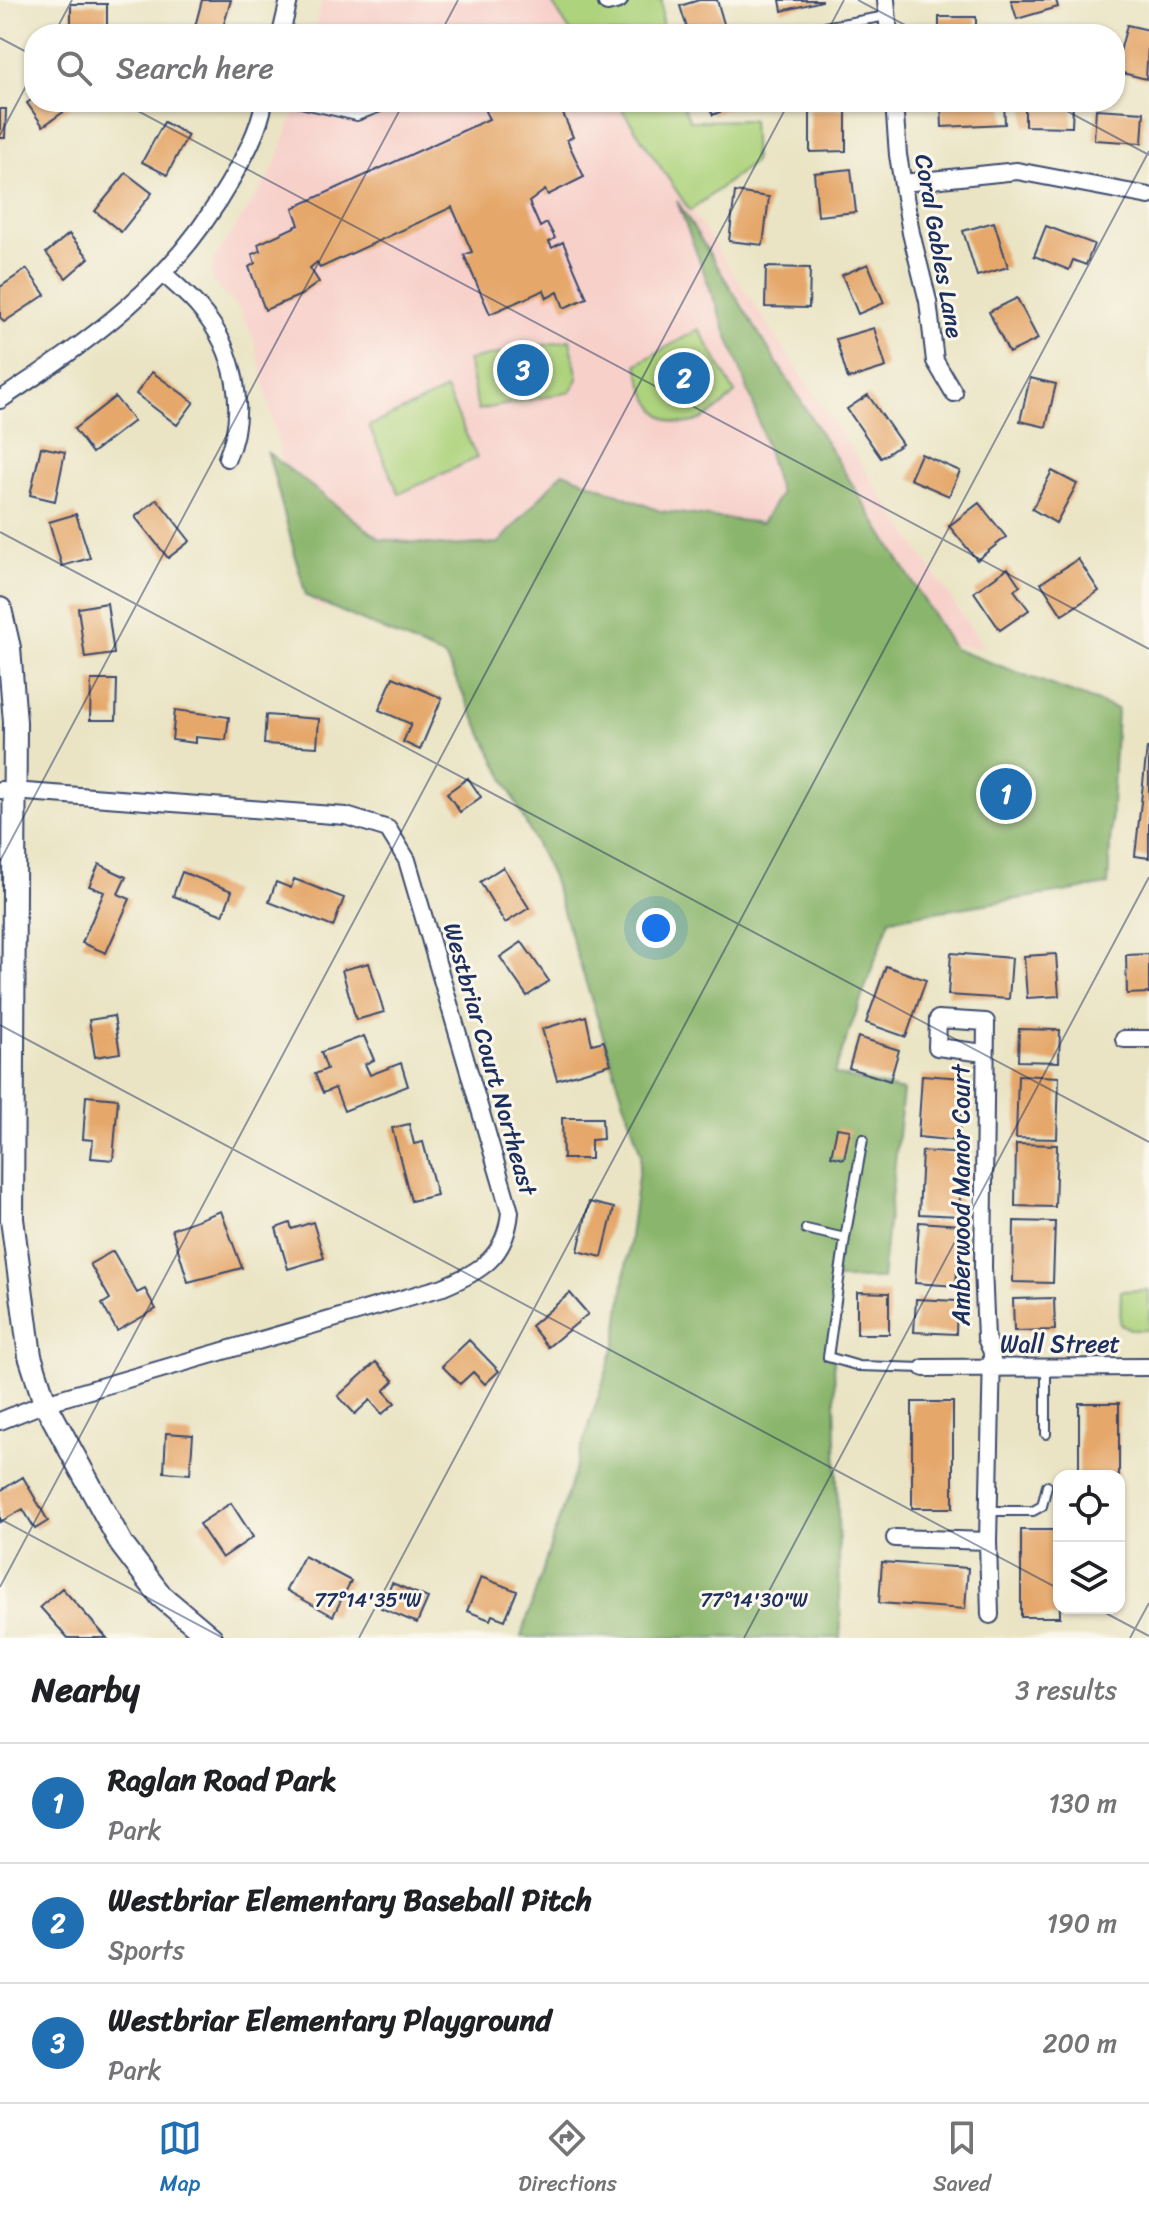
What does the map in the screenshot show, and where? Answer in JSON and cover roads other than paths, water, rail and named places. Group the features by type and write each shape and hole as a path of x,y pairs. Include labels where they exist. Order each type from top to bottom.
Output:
{"street":[{"path":"283,24 289,0"},
{"path":"0,400 109,325 165,275 220,200 252,141 261,112"},
{"name":"Coral Gables Lane","path":"895,112 911,233 928,301 935,361 941,377 954,393"},
{"path":"903,183 1017,171 1149,196"},
{"path":"165,275 201,309 226,352 238,403 237,425 227,458"},
{"path":"0,609 13,684 6,790 12,1219 30,1356 45,1403 122,1545 161,1596 211,1638"},
{"name":"Westbriar Court Northeast","path":"0,1421 45,1403 443,1287 476,1274 502,1247 510,1212 407,860 388,829 346,816 6,790"},
{"name":"Amberwood Manor Court","path":"984,1053 937,1047 938,1019 986,1022 983,1267 986,1338 992,1352 988,1541 990,1615"},
{"path":"1124,1039 1149,1039"},
{"name":"Wall Street","path":"924,1368 1149,1367"},
{"path":"895,1538 988,1541"}],"lane":[{"path":"824,24 887,8"},
{"path":"328,112 357,116 367,112"},
{"path":"863,1139 828,1357 859,1366 924,1368"},
{"path":"806,1229 845,1238"},
{"path":"1046,1368 1046,1434"},
{"path":"989,1511 1033,1511 1042,1506 1047,1486"}],"place":[{"name":"Westbriar Elementary Playground","path":"523,370"},
{"name":"Westbriar Elementary Baseball Pitch","path":"684,378"},
{"name":"Raglan Road Park","path":"1006,794"}]}
